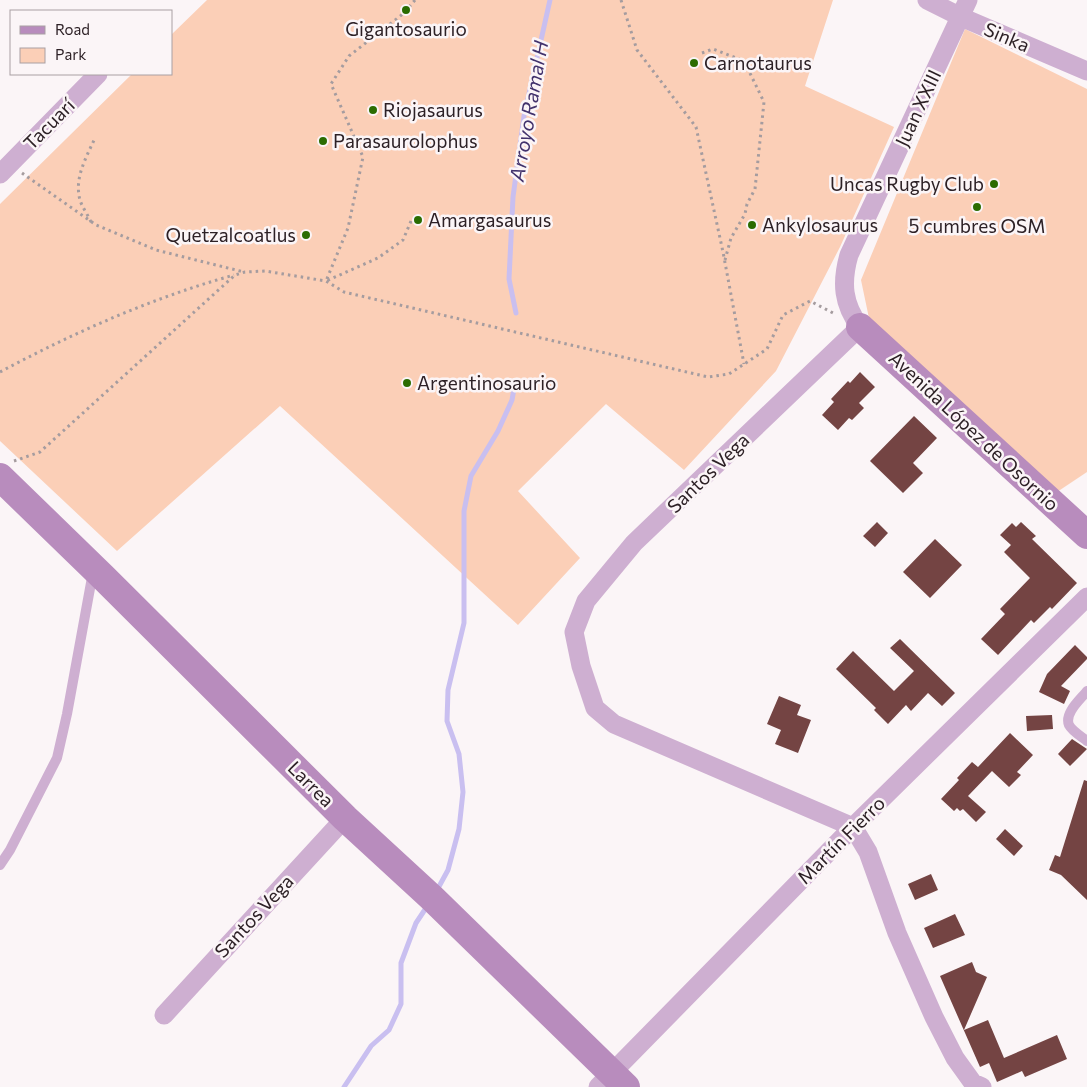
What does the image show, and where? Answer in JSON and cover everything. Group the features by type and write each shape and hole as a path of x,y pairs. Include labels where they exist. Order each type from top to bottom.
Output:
{"street":[{"name":"Sinka","path":"927,0 965,8 1087,71"},
{"name":"Juan XXIII","path":"860,327 851,315 848,305 844,280 846,267 856,239 965,8"},
{"name":"Tacuarí","path":"3,162 97,75"},
{"name":"Avenida López de Osornio","path":"860,327 1087,535"},
{"name":"Santos Vega","path":"853,828 614,724 595,708 581,666 574,632 586,600 634,543 860,327"},
{"name":"Larrea","path":"3,469 94,568 345,818 432,898 612,1082"},
{"name":"Martín Fierro","path":"612,1082 853,828 1087,597"},
{"name":"Santos Vega","path":"164,1014 345,818"},
{"path":"853,828 868,852 897,933 954,1058 973,1083 982,1087"}],"lane":[{"path":"0,865 10,850 57,758 94,568"},
{"path":"1087,691 1070,712 1068,718 1071,727 1087,741"}],"path":[{"path":"326,281 348,228 363,157 331,84 349,56 404,13 415,0"},
{"path":"621,0 637,50 696,127 725,262 744,364"},
{"path":"702,53 713,49 744,61 764,102 755,188 747,204 745,214 731,238 725,262"},
{"path":"92,222 80,200 79,181 82,167 95,138"},
{"path":"3,162 92,222 156,250 245,272"},
{"path":"326,281 378,258 403,240 411,221"},
{"path":"0,372 51,345 142,306 187,288 245,272 265,271 326,281 344,292 708,378 729,374 767,349 782,315 810,301 860,327"},
{"path":"3,469 13,461 40,452 235,275"}],"green space":[{"path":"207,0 833,0 805,86 894,127 840,247 776,371 684,470 606,404 518,491 580,558 518,625 280,406 117,551 0,441 0,204 131,75 172,75 172,34"},
{"name":"Uncas Rugby Club","path":"965,29 1087,89 1087,472 1054,494 870,323 861,280"}],"building":[{"path":"860,372 875,387 859,403 864,408 852,420 849,418 838,430 822,415 834,402 831,399 848,381 850,383"},
{"path":"914,416 937,438 913,463 923,473 903,493 870,461"},
{"path":"877,522 888,533 875,547 863,536"},
{"path":"1021,522 1036,536 1032,539 1077,583 1052,609 1050,607 1034,623 1031,620 998,655 981,639 1005,614 1000,609 1030,578 1004,552 1011,545 1000,535 1012,523 1016,527"},
{"path":"935,539 962,565 930,598 903,572"},
{"path":"900,639 955,693 942,706 928,693 911,711 906,705 888,724 874,710 876,708 836,669 853,651 894,691 914,671 890,648"},
{"path":"1075,645 1087,659 1061,686 1070,691 1064,704 1039,692 1047,674"},
{"path":"779,696 801,705 797,715 811,720 798,753 775,744 781,730 767,724"},
{"path":"1052,715 1053,729 1027,731 1026,716"},
{"path":"1010,733 1033,755 1017,772 1021,775 1009,787 992,771 968,796 986,812 976,822 963,809 960,811 957,808 954,811 941,799 959,780 957,778 972,762 978,767"},
{"path":"1072,739 1087,749 1070,766 1058,754"},
{"path":"1084,780 1087,781 1087,900 1061,875 1049,870 1055,855 1060,857"},
{"path":"1005,829 1023,846 1014,856 996,839"},
{"path":"931,874 938,890 915,900 908,884"},
{"path":"955,914 965,935 933,948 924,928"},
{"path":"972,962 976,972 987,977 964,1030 988,1020 1004,1058 1057,1035 1067,1059 1025,1077 1022,1071 997,1082 989,1063 980,1067 940,976"}],"waterway":[{"name":"Arroyo Ramal H","path":"516,313 509,279 513,197 524,116 550,0"},
{"name":"Arroyo Ramal H","path":"436,892 448,870 459,829 463,792 459,754 447,721 448,690 464,623 464,511 471,476 498,431 512,400 515,383"},
{"name":"Arroyo Ramal H","path":"344,1087 371,1046 389,1030 401,1004 401,963 416,923 428,905"}],"place":[{"name":"Gigantosaurio","path":"406,10"},
{"name":"Carnotaurus","path":"694,63"},
{"name":"Riojasaurus","path":"373,110"},
{"name":"Parasaurolophus","path":"323,141"},
{"name":"Uncas Rugby Club","path":"994,184"},
{"name":"5 cumbres OSM","path":"977,207"},
{"name":"Amargasaurus","path":"418,220"},
{"name":"Ankylosaurus","path":"752,225"},
{"name":"Quetzalcoatlus","path":"306,235"},
{"name":"Argentinosaurio","path":"407,383"}]}
